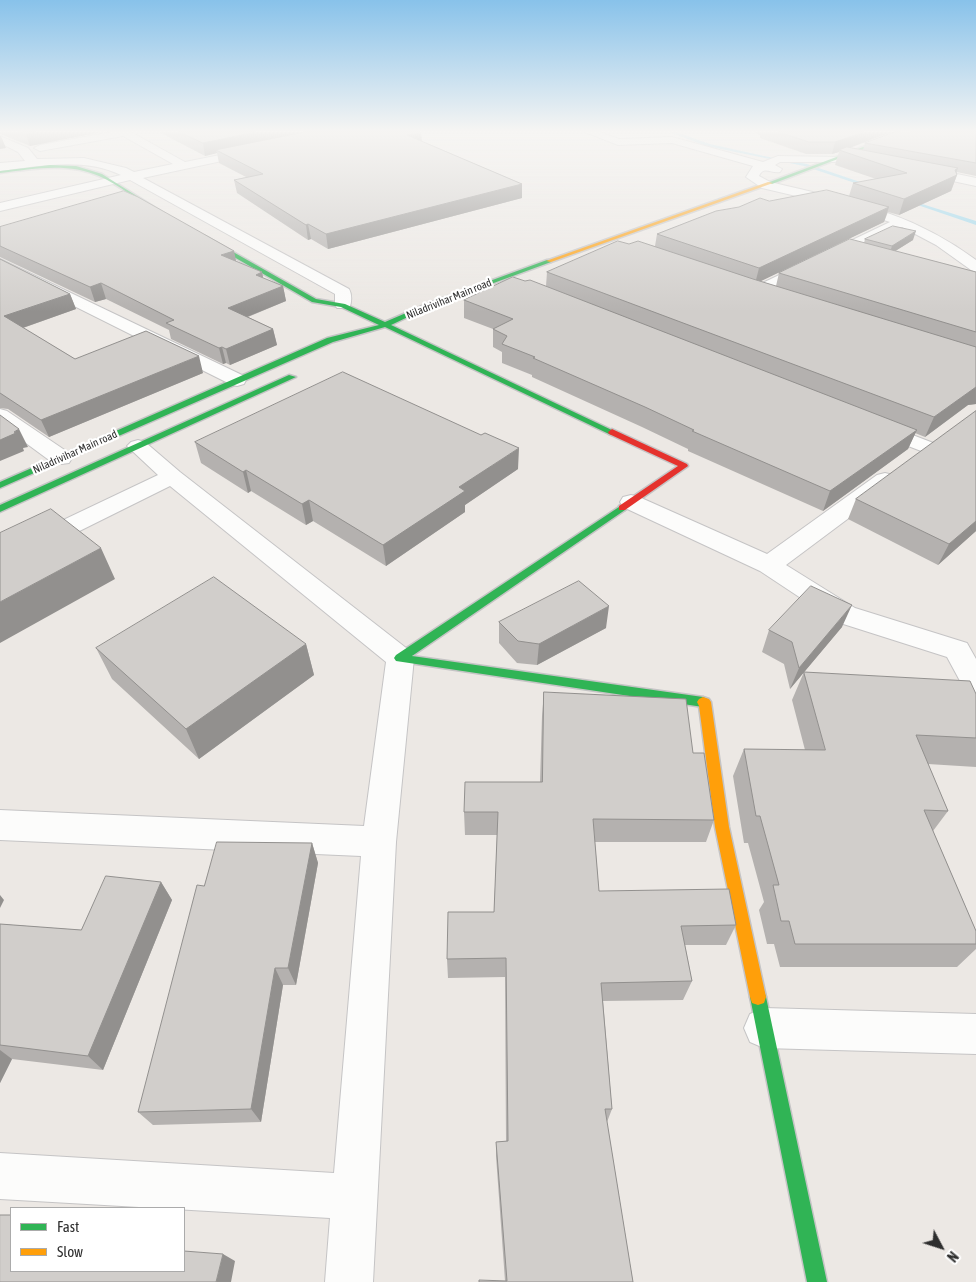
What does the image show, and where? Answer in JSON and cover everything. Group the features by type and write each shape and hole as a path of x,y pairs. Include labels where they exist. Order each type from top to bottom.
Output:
{"street":[{"path":"0,207 64,192"},
{"path":"125,192 170,219"},
{"path":"157,192 343,292 343,305"},
{"name":"Niladrivihar Main road","path":"0,485 330,340 385,325 500,278 747,192"},
{"path":"794,192 876,212 930,236 976,267"},
{"path":"114,202 132,197"},
{"path":"756,292 846,250 900,222"},
{"path":"196,233 314,301 343,305 684,466 400,658 379,842 349,1282"},
{"path":"609,241 627,248"},
{"path":"846,250 865,255"},
{"path":"0,263 237,380"},
{"path":"500,278 528,289"},
{"path":"738,286 775,298"},
{"path":"356,346 385,325"},
{"path":"0,509 305,371"},
{"path":"0,415 61,458"},
{"path":"769,565 923,452 856,419"},
{"path":"138,446 172,477 400,658 704,702 722,828 817,1282"},
{"path":"0,560 172,477"},
{"path":"631,502 769,565 846,615 957,650 976,684"},
{"path":"0,825 379,842"},
{"path":"764,1028 976,1034"},
{"path":"0,1176 356,1196"}],"building":[{"path":"126,192 234,251 221,255 262,272 256,275 283,286 228,308 273,329 226,349 219,348 166,323 174,320 101,283 90,287 0,246 0,227"},
{"path":"253,192 491,192 326,234 308,224 306,225"},
{"path":"817,192 834,192 889,207 759,268 657,234 716,211 739,207 760,198 769,201"},
{"path":"881,192 920,192 904,199"},
{"path":"893,226 916,231 892,246 865,239"},
{"path":"850,239 976,272 976,332 779,273"},
{"path":"618,241 629,244 638,241 753,279 976,347 976,387 934,417 547,272"},
{"path":"0,259 70,294 4,316 75,359 146,331 199,356 41,420 0,393"},
{"path":"513,277 525,281 530,280 917,430 830,491 692,431 694,430 645,407 502,344 507,336 493,329 513,319 464,300"},
{"path":"343,372 481,435 485,433 519,448 459,487 465,491 383,545 309,500 302,504 246,470 243,472 195,442"},
{"path":"976,411 976,521 949,544 856,499"},
{"path":"0,415 19,429 14,432 16,433 0,440"},
{"path":"51,509 101,548 0,602 0,533"},
{"path":"214,577 306,644 186,729 96,648"},
{"path":"579,581 609,606 539,644 518,641 499,622"},
{"path":"811,586 852,605 799,668 792,642 769,630"},
{"path":"804,672 970,681 976,694 976,738 916,735 948,811 924,810 976,931 976,944 795,944 789,921 781,921 773,885 779,885 760,816 756,816 744,749 825,750"},
{"path":"544,692 686,699 693,753 704,753 714,820 593,819 599,891 729,889 736,925 681,926 692,981 601,983 612,1109 605,1109 633,1282 479,1282 479,1280 507,1281 496,1142 508,1141 506,958 447,959 448,912 494,912 498,812 464,812 465,782 542,782"},
{"path":"217,842 312,843 288,968 275,968 251,1109 138,1112 197,885 204,886"},
{"path":"106,876 161,882 88,1056 0,1045 0,924 81,930"},
{"path":"0,1215 10,1215 10,1272 185,1272 185,1251 223,1254 216,1282 0,1282"}],"waterway":[{"path":"905,199 976,223"}],"traffic: fast":[{"path":"128,192 159,212"},
{"path":"203,237 314,301 343,305 612,432"},
{"path":"0,485 330,340 385,325 429,305 549,261"},
{"path":"0,509 292,377"},
{"path":"622,508 400,658 703,702"},
{"path":"758,997 817,1282"}],"traffic: slow":[{"path":"549,261 745,192"},
{"path":"703,702 705,702 722,827 758,997"}],"traffic: jam":[{"path":"612,432 684,466 622,508"}]}
